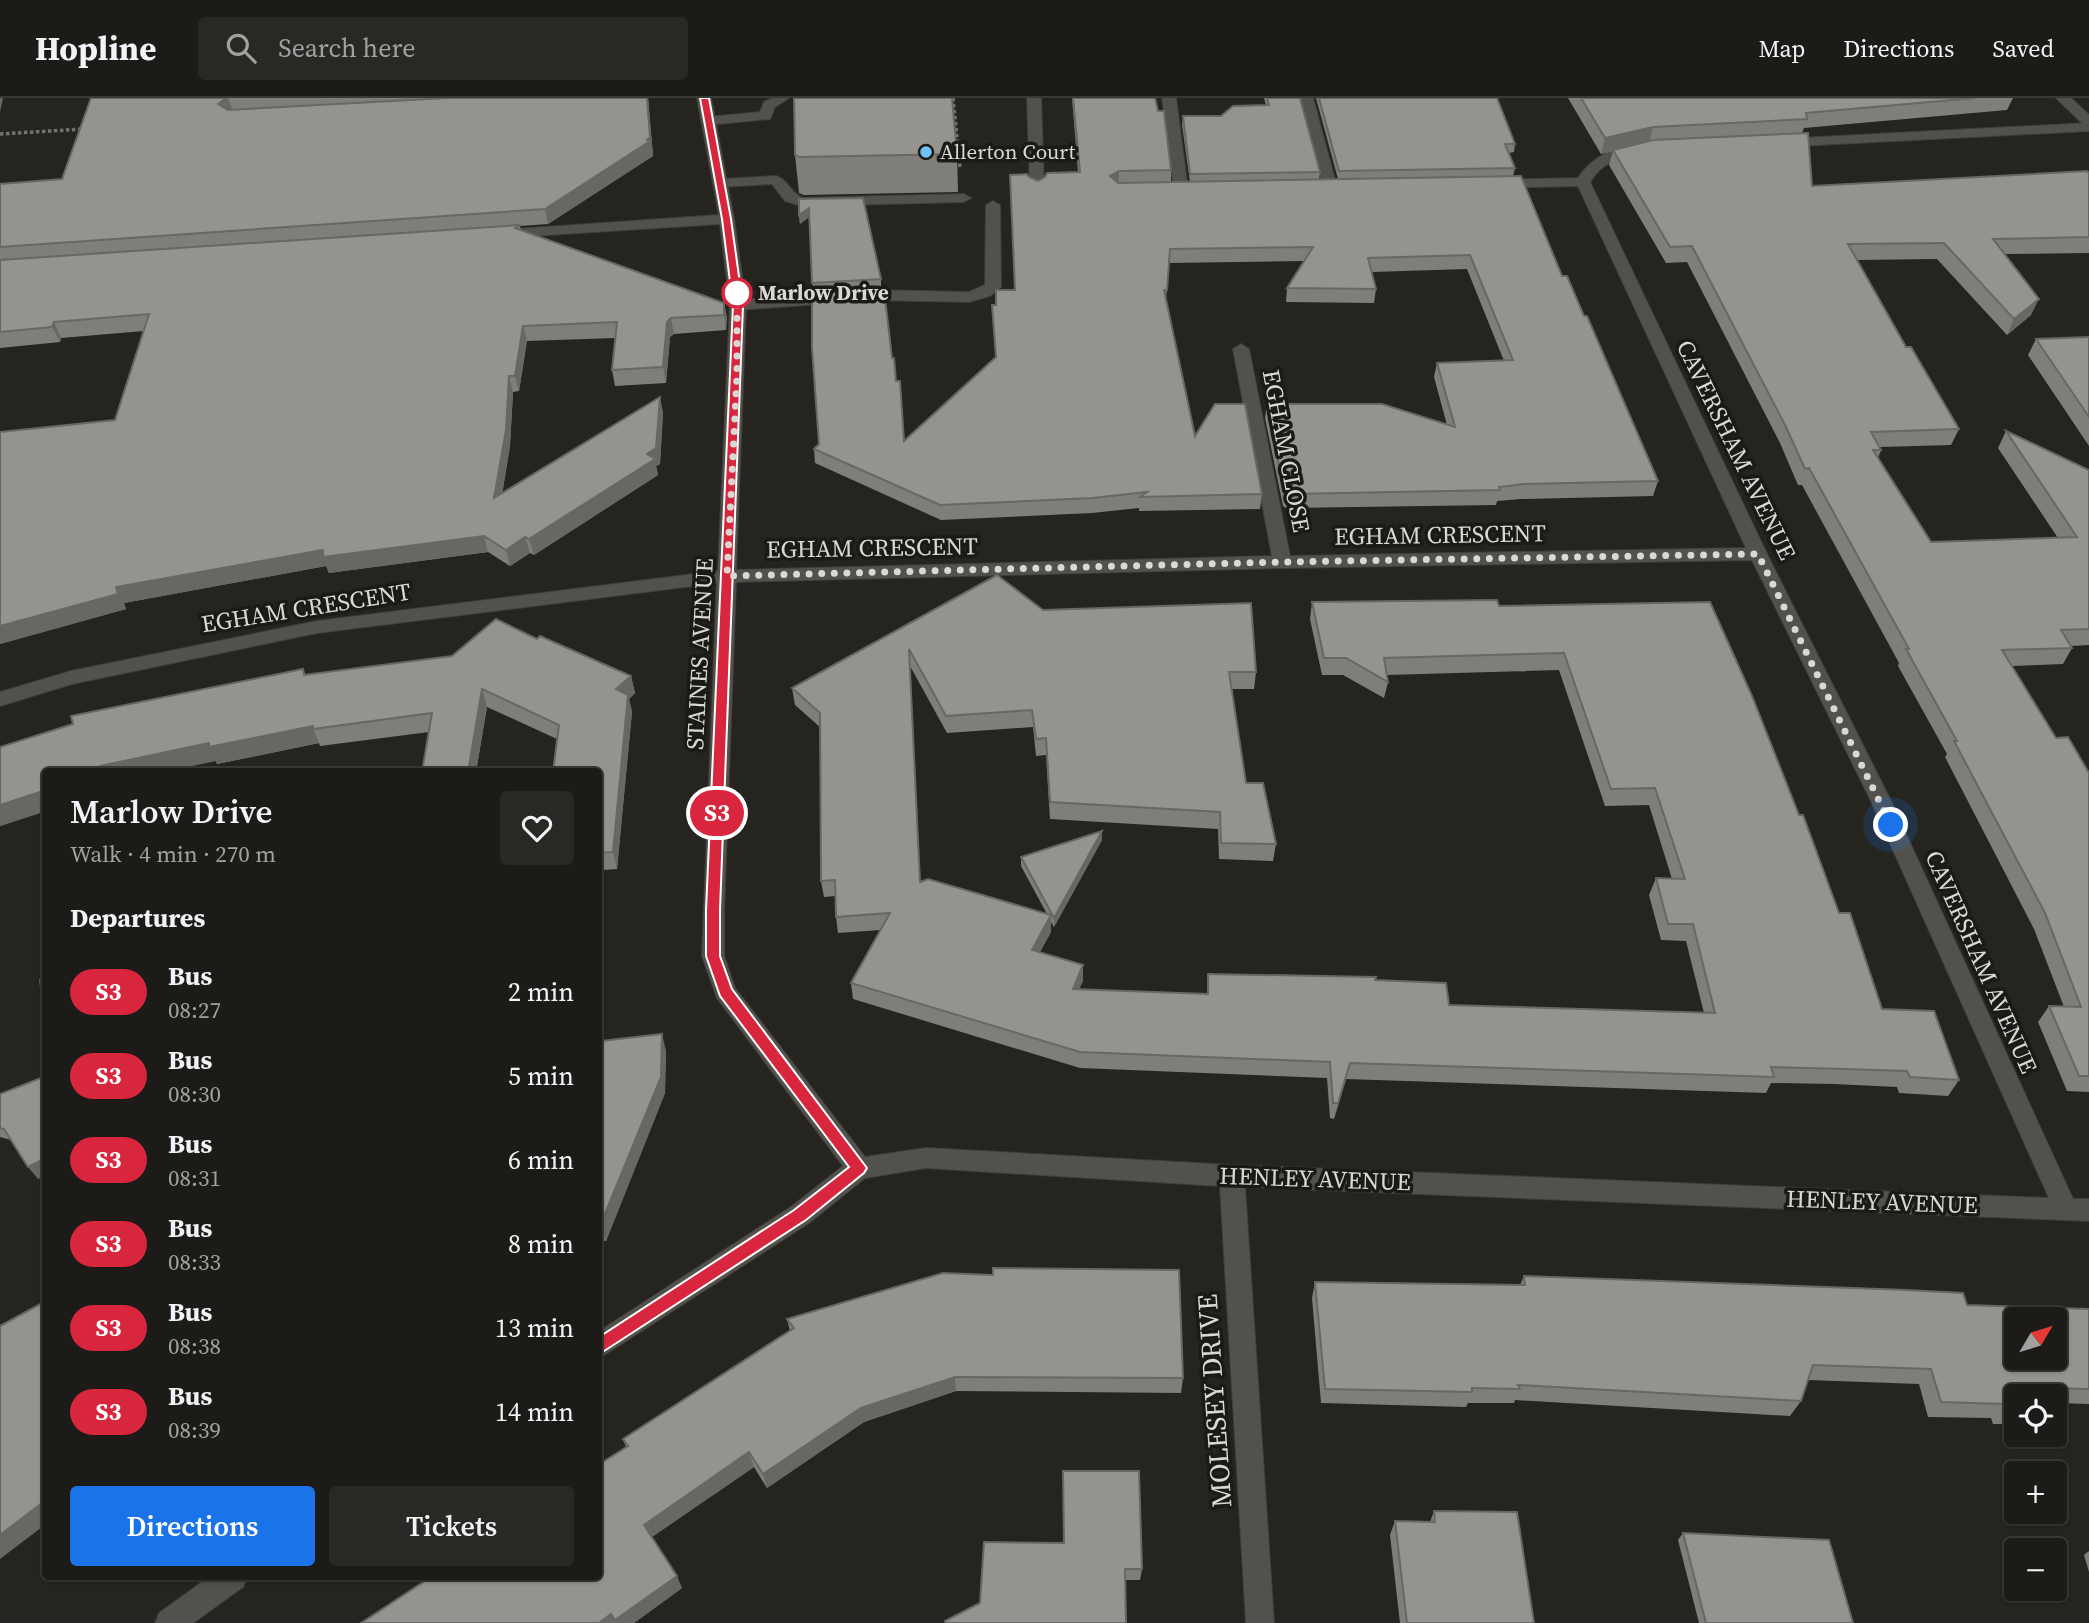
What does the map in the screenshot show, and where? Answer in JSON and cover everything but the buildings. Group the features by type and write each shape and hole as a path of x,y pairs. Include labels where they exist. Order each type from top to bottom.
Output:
{"street":[{"name":"STAINES AVENUE","path":"704,98 727,219 738,305 713,956 725,992 859,1168"},
{"path":"708,121 765,116 769,105 782,98"},
{"path":"1034,98 1037,189"},
{"path":"1169,98 1181,190"},
{"path":"1306,98 1330,187"},
{"path":"2063,98 2089,125"},
{"path":"1756,144 2089,125"},
{"path":"1477,184 1583,182 1591,166 1608,156 1663,149"},
{"path":"720,183 776,180 790,198 802,202 964,198"},
{"name":"CAVERSHAM AVENUE","path":"1583,182 1758,554 1881,801 2077,1210"},
{"path":"738,305 872,295 969,297 985,293 993,287 993,205"},
{"path":"492,235 727,219"},
{"name":"EGHAM CLOSE","path":"1241,349 1282,562"},
{"name":"EGHAM CRESCENT","path":"0,699 94,673 211,646 317,627 727,576 1282,562 1758,554"},
{"name":"HENLEY AVENUE","path":"859,1168 926,1158 1232,1175 2077,1210"},
{"path":"602,1344 800,1215 859,1168"},
{"name":"MOLESEY DRIVE","path":"1232,1175 1260,1623"},
{"path":"169,1623 229,1580"}],"path":[{"path":"953,98 964,198"},
{"path":"0,134 92,128"}],"bus line":[{"name":"S3","path":"602,1344 800,1215 859,1168 725,992 713,956 738,305 727,219 704,98"}],"place":[{"name":"Allerton Court","path":"926,152"},
{"name":"Marlow Drive","path":"737,293"}],"route":[{"path":"737,293 737,375 727,576 1282,562 1758,554 1891,825"}]}
